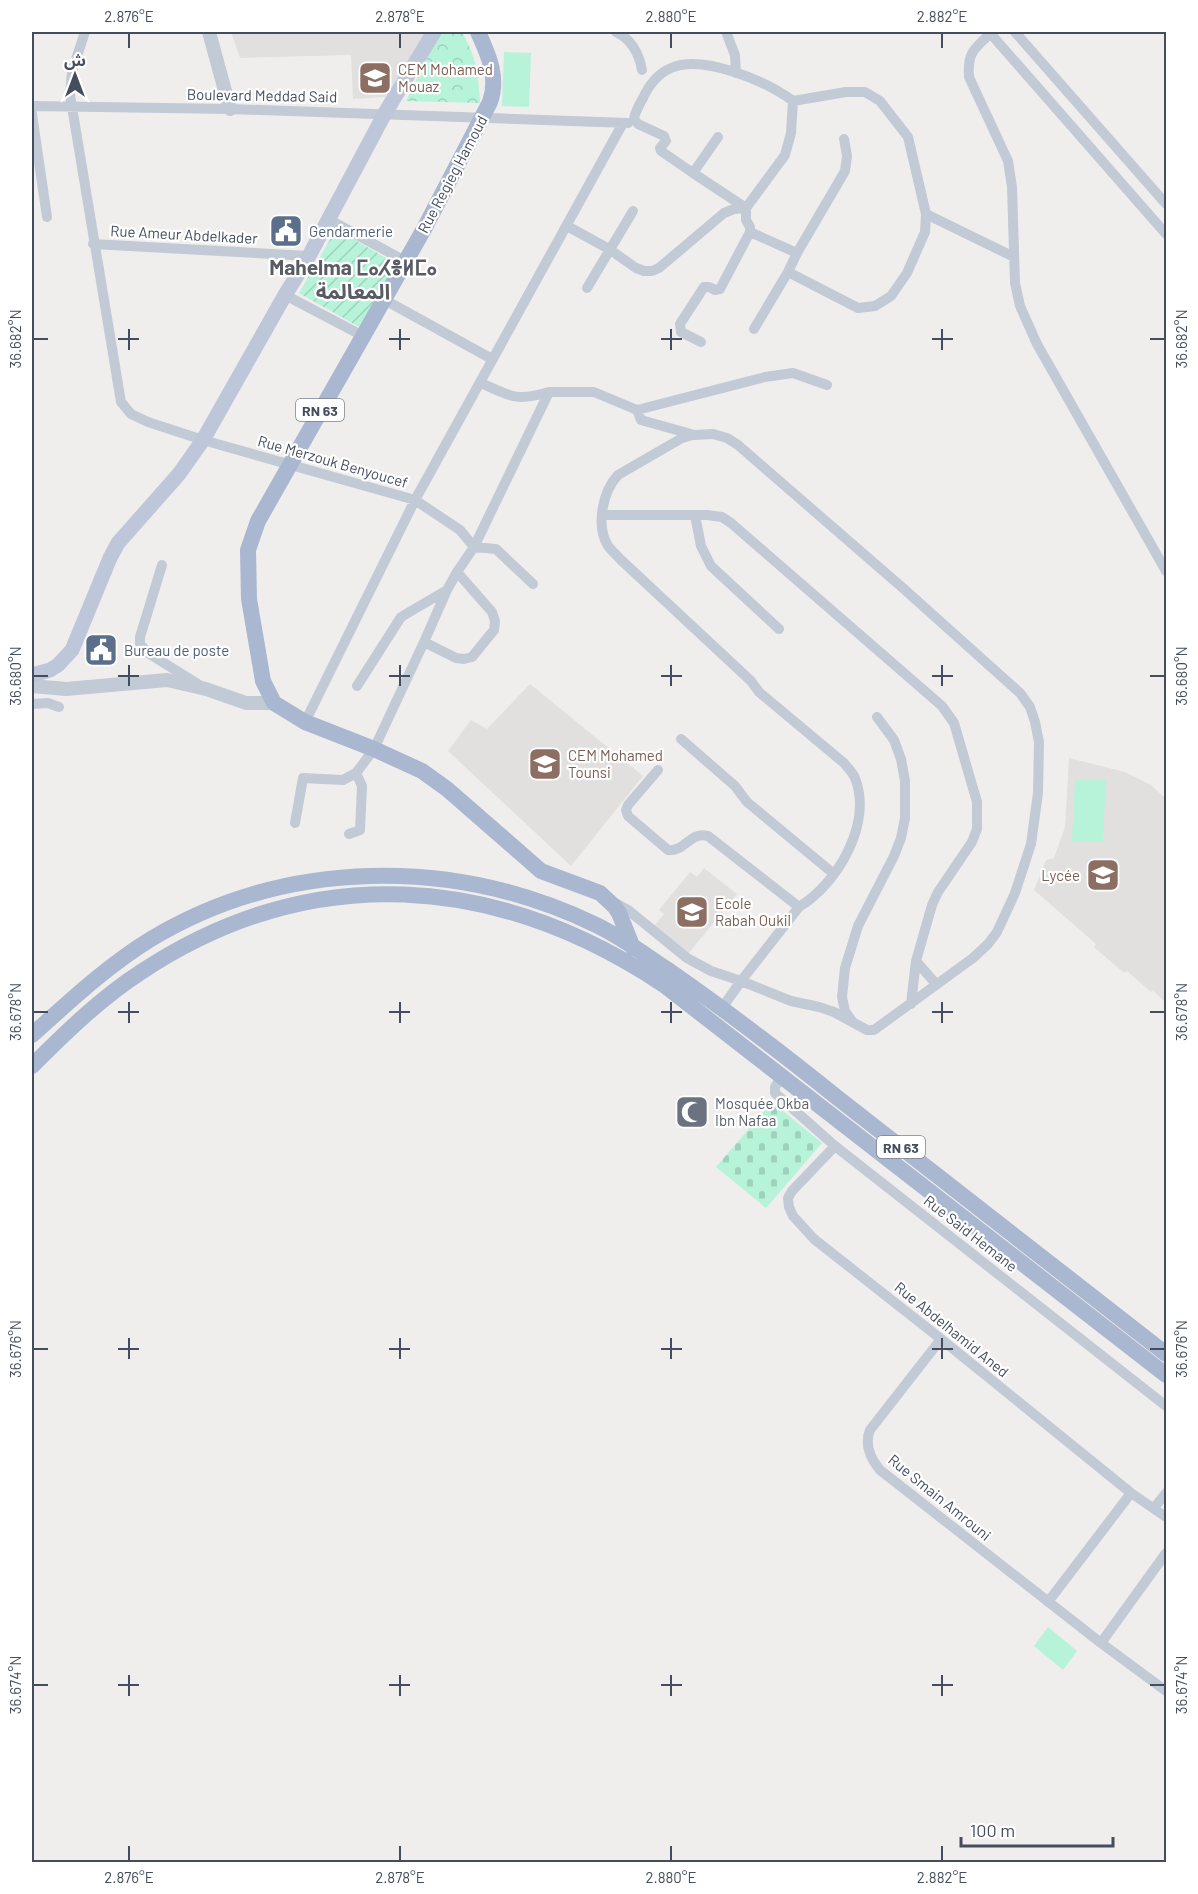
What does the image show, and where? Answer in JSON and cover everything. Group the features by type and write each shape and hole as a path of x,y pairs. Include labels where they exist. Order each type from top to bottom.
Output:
{"main road":[{"path":"32,675 50,670 66,658 72,650 118,543 179,474 203,440 309,256 385,113 434,32"},
{"name":"Rue Regieg Hamoud","path":"274,703 263,681 249,599 248,550 258,521 424,229 483,118 494,92 494,84 490,63 478,32"},
{"path":"274,703 304,722 375,749 422,771 541,871 596,891 619,913 641,970"},
{"path":"32,1035 93,981 122,959 185,921 254,894 325,879 399,875 472,883 543,902 597,925 632,946"},
{"path":"32,1066 107,996 142,971 199,939 232,924 275,909 311,900 367,894 394,894 422,895 473,903 518,915 562,930 604,950 664,985 1167,1375"},
{"path":"597,925 608,911 604,897"},
{"name":"RN 63","path":"632,946 722,1008 1167,1354"}],"street":[{"name":"Rue Merzouk Benyoucef","path":"85,32 72,71 70,95 121,402 131,414 148,422 203,440 415,500 460,530 474,547"},
{"path":"202,32 210,38 230,109"},
{"path":"616,32 630,42 636,51 642,70"},
{"path":"726,32 735,55 736,73"},
{"path":"1167,234 991,32 970,55 969,76 1008,161 1012,187 1015,283 1020,306 1031,333 1167,571"},
{"path":"1015,32 1167,204"},
{"path":"304,722 415,500 481,383 492,359 651,82 670,68 694,64 736,73 760,81 793,101 846,92 866,92 880,101 908,137 926,214 925,232 907,273 891,296 875,306 858,308 788,272"},
{"path":"701,342 681,332 680,324 704,287 720,289 750,232 750,226 746,220 746,207 784,155 791,133 793,101"},
{"name":"Boulevard Meddad Said","path":"32,106 73,105 385,113 629,122"},
{"path":"32,114 47,217"},
{"path":"629,122 664,136 666,141 660,148 662,152 746,207"},
{"path":"693,173 718,137"},
{"path":"754,329 845,171 847,156 844,139"},
{"path":"567,226 609,249 636,268 652,271 659,268 724,213 746,207"},
{"path":"587,288 633,211"},
{"path":"926,214 1014,257"},
{"path":"328,219 405,261"},
{"path":"750,232 797,253"},
{"name":"Rue Ameur Abdelkader","path":"93,244 309,256"},
{"path":"285,295 363,336"},
{"path":"383,299 492,359"},
{"path":"481,383 514,397 532,397 549,392 594,392 637,410 793,373 826,385"},
{"path":"295,823 303,778 343,780 356,773 375,749 447,590 474,547 549,392"},
{"path":"637,410 641,420 693,435"},
{"path":"604,897 628,910 687,958 711,971 741,981 791,1001 819,1006 867,1030 874,1030 973,958 988,944 997,933 1015,893 1031,844 1038,793 1039,742 1030,707 1020,693 759,461 728,438 713,434 693,435 670,443 618,475 606,493 602,515 604,537 613,551 751,681 759,692 844,763 855,776 859,796 859,817 850,845 834,874 818,893 799,907 741,981 722,1008"},
{"path":"602,515 722,517 942,706 954,723 977,802 977,829 972,842 932,904 916,961 911,1004"},
{"path":"695,515 701,546 711,566 779,629"},
{"path":"474,547 496,549 533,584"},
{"path":"162,566 140,637 140,644 148,653 206,689"},
{"path":"424,642 464,659 472,657 494,630 495,621 492,612 457,572"},
{"path":"357,686 401,617 447,590"},
{"path":"32,686 66,689 167,680 206,689 246,703 274,703"},
{"path":"32,704 48,704 59,708"},
{"path":"852,1021 845,1011 842,997 845,968 858,926 894,856 905,818 905,781 901,759 894,740 877,717"},
{"path":"681,739 735,786 747,802 834,874"},
{"path":"658,770 628,805 626,810 628,816 668,850 678,849 696,835 708,836 799,907"},
{"path":"349,834 360,830 362,786 356,773"},
{"path":"916,961 936,984"},
{"name":"Rue Said Hemane","path":"782,1076 775,1087 775,1093 835,1146 1167,1406"},
{"name":"Rue Abdelhamid Aned","path":"835,1146 792,1191 788,1198 793,1216 814,1239 1131,1493 1166,1515"},
{"name":"Rue Smain Amrouni","path":"941,1339 870,1430 867,1437 868,1450 874,1463 1048,1602 1167,1691"},
{"path":"1048,1602 1131,1493"},
{"path":"1154,1508 1167,1493"},
{"path":"1101,1643 1167,1553"}],"shaded area":[{"name":"CEM Mohamed Mouaz","path":"231,32 427,32 385,97 353,99 351,55 240,58"},
{"name":"CEM Mohamed Tounsi","path":"530,684 643,776 571,866 448,751 471,720 487,729"},
{"name":"Lycée","path":"1069,758 1125,772 1151,785 1166,799 1166,1003 1153,990 1151,992 1127,971 1124,973 1094,947 1096,944 1034,890 1046,860 1054,858 1065,827"},
{"name":"Ecole Rabah Oukil","path":"704,868 737,894 688,954 654,926 664,914 659,910 690,872 697,877"}],"green space":[{"path":"440,32 462,32 476,66 480,103 406,101"},
{"path":"504,52 531,53 529,107 502,106"},
{"path":"336,229 398,265 361,328 299,293"},
{"path":"1075,780 1106,780 1103,841 1072,841"},
{"path":"772,1102 822,1143 766,1208 716,1167"},
{"path":"1048,1627 1077,1651 1063,1670 1034,1646"}],"place":[{"name":"CEM Mohamed Mouaz","path":"375,78"},
{"name":"Gendarmerie","path":"286,231"},
{"name":"Bureau de poste","path":"101,650"},
{"name":"CEM Mohamed Tounsi","path":"545,764"},
{"name":"Lycée","path":"1103,875"},
{"name":"Ecole Rabah Oukil","path":"692,912"},
{"name":"Mosquée Okba Ibn Nafaa","path":"692,1112"}],"district":[{"name":"Mahelma ⵎⴰⵃⴻⵍⵎⴰ المعالمة","path":"353,278"}]}
